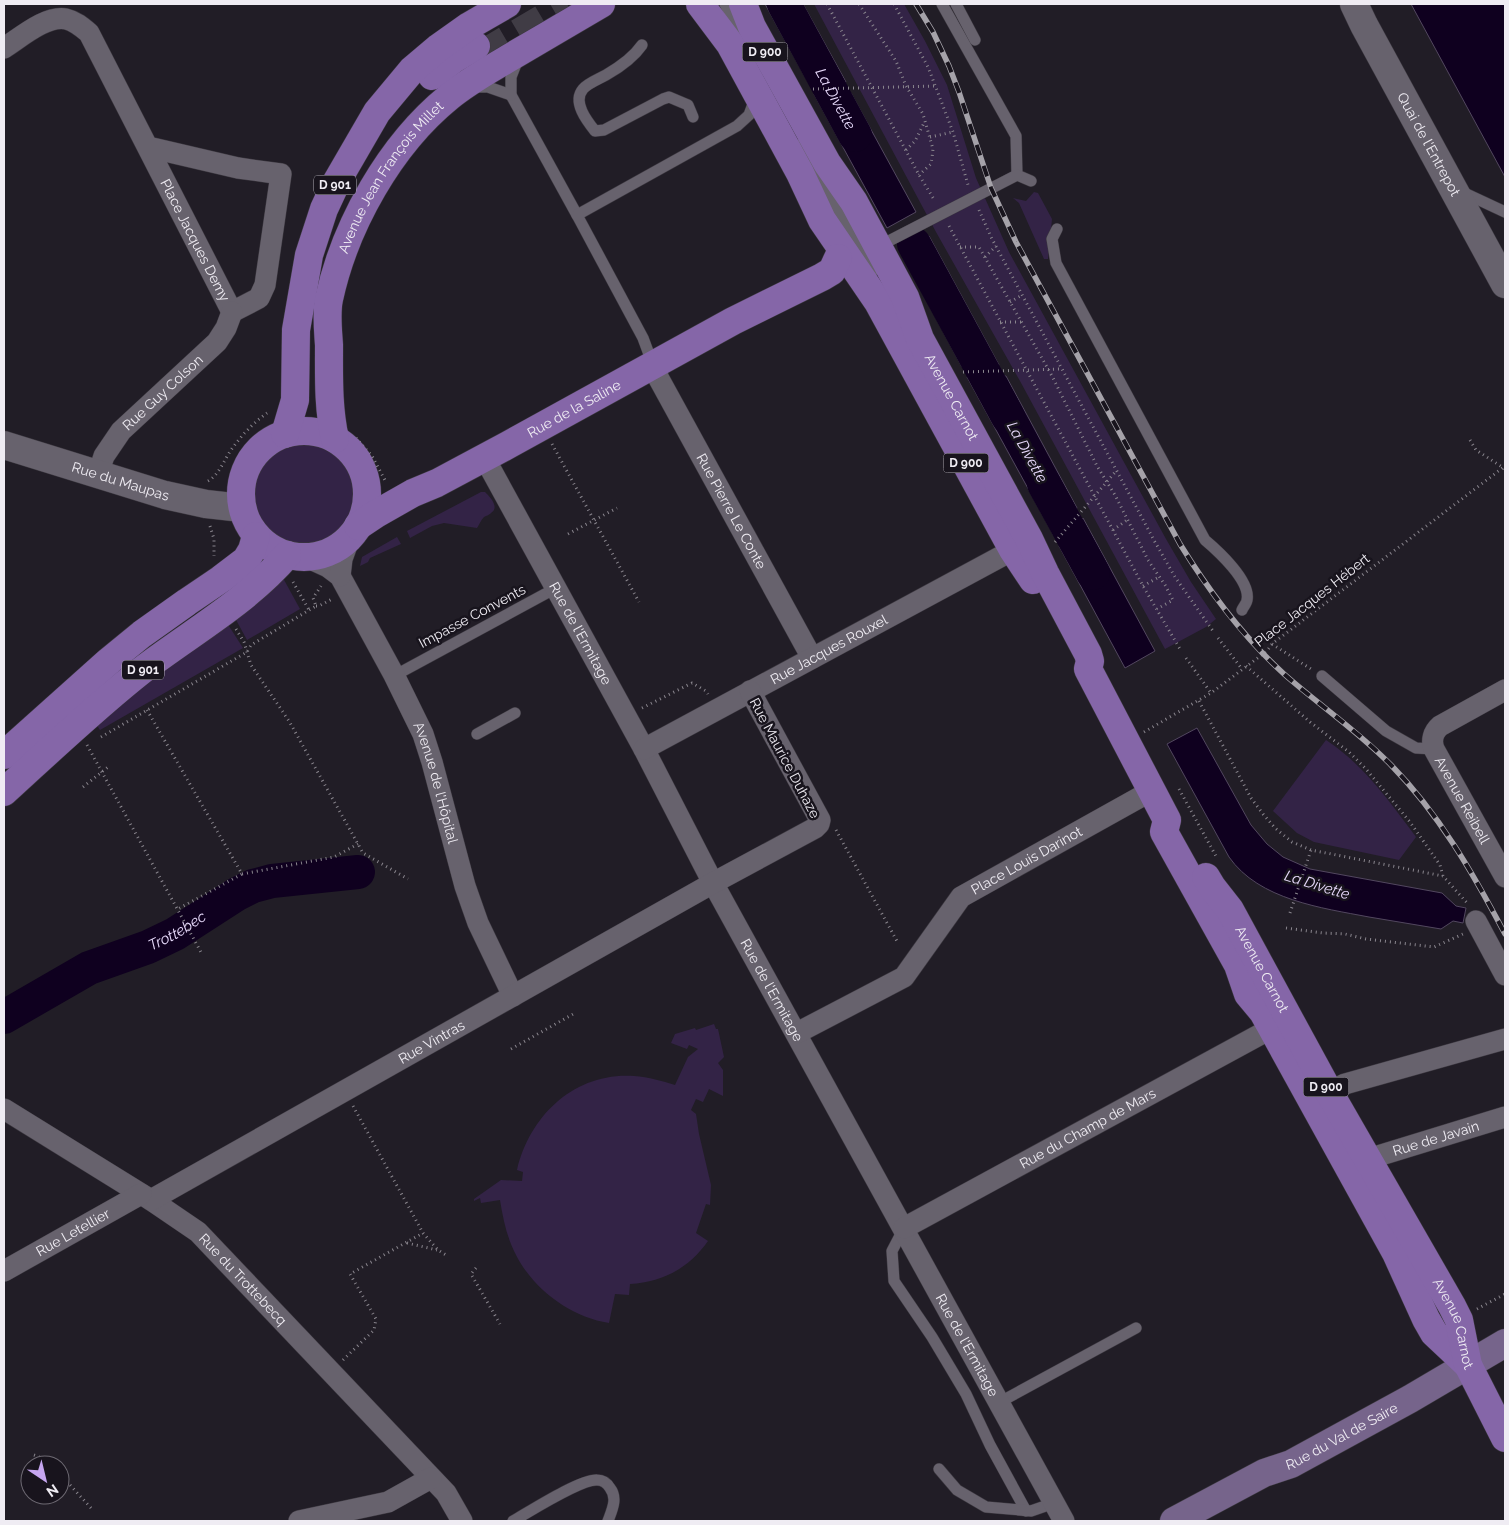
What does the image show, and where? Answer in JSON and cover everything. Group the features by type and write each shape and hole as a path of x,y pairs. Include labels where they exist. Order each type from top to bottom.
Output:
{"main road":[{"name":"D 901","path":"285,434 295,400 296,330 309,255 324,209 337,180 377,112 412,70 438,48 469,26 507,4"},
{"name":"Avenue Jean François Millet","path":"344,438 330,408 329,301 343,253 366,202 392,156 430,113 461,89 601,4"},
{"name":"D 900","path":"700,4 730,44 800,173 818,212 865,249 878,302 1014,550 1078,661 1088,669"},
{"name":"Avenue Carnot","path":"744,4 752,27 826,163 854,202 865,249 905,298 920,339 1029,539 1046,555 1088,654 1090,662 1088,669 1127,743 1163,786 1167,820 1164,832 1238,965 1248,994 1263,1012 1396,1253 1434,1333 1468,1365"},
{"name":"D 901","path":"329,301 325,281 329,252 341,216 357,186 383,147 412,112 479,50 441,70 389,114 372,131 337,180"},
{"name":"Rue de la Saline","path":"354,532 376,514 413,492 437,482 484,457 733,321 802,270 830,256 865,249"},
{"path":"302,431 344,438 345,446 357,460 365,477 377,487 354,532 340,546 294,563 270,548 256,536 247,522 242,508 241,489 245,471 254,455 268,442 285,434 302,431"},
{"name":"Rue de la Saline","path":"377,487 380,493 397,494 413,492"},
{"name":"D 901","path":"4,755 122,650 246,560 252,550 256,536"},
{"name":"D 901","path":"4,792 104,702 142,671 225,611 277,567 294,563"},
{"name":"Avenue Carnot","path":"1167,820 1177,824 1212,887 1230,910 1329,1092 1452,1306 1458,1320 1468,1365"},
{"name":"Rue du Val de Saire","path":"1174,1521 1264,1473 1291,1464 1410,1399 1505,1343"},
{"name":"D 900","path":"1468,1365 1505,1438"}],"street":[{"name":"Quai de l'Entrepot","path":"1354,4 1505,284"},
{"name":"Place Jacques Demy","path":"4,48 48,20 65,19 78,24 89,34 232,312 259,298 265,285 281,174 238,168 148,147"},
{"name":"Rue Guy Colson","path":"98,474 104,456 121,431 217,342 226,328 232,312"},
{"name":"Rue Pierre Le Conte","path":"653,365 664,389 812,658"},
{"name":"Rue du Maupas","path":"4,445 165,495 206,504 242,508"},
{"name":"Rue de l'Ermitage","path":"484,457 644,749 713,883 1059,1512"},
{"path":"331,580 354,532"},
{"name":"Rue Jacques Rouxel","path":"644,749 1014,550"},
{"name":"Avenue de l'Hôpital","path":"294,563 328,566 331,580 394,675 423,734 465,886 478,923 513,996"},
{"path":"1432,735 1440,726 1505,690"},
{"name":"Rue Maurice Duhaze","path":"713,883 815,828 820,820 750,691"},
{"name":"Avenue Reibell","path":"1432,735 1505,877"},
{"name":"Place Louis Darinot","path":"797,1033 904,977 961,897 1163,786"},
{"name":"Rue Vintras","path":"146,1197 345,1090 713,883"},
{"path":"1477,924 1505,976"},
{"name":"Rue du Champ de Mars","path":"904,1228 1272,1028"},
{"path":"1329,1092 1345,1084 1505,1039"},
{"name":"Rue du Trottebecq","path":"4,1109 146,1197 198,1232 446,1493 462,1521"},
{"name":"Rue de Javain","path":"1368,1159 1505,1117"},
{"name":"Rue Letellier","path":"4,1271 146,1197"},
{"path":"299,1521 388,1502 430,1478"}],"lane":[{"path":"725,4 749,47"},
{"path":"942,4 1016,136 1017,175"},
{"path":"956,4 975,40"},
{"path":"642,45 630,59 587,86 580,94 578,99 580,108 595,131 604,130 669,97 688,105 693,117"},
{"path":"521,51 511,77 511,95 643,338 653,365"},
{"path":"461,89 488,87 511,95"},
{"path":"577,215 722,136 743,122 749,115 757,93"},
{"path":"796,134 838,212 865,249 931,219 1017,175"},
{"path":"1017,175 1031,181"},
{"path":"1452,187 1505,212"},
{"path":"1057,229 1052,239 1056,263 1205,540 1226,560 1245,587 1248,599 1242,610"},
{"name":"Impasse Convents","path":"403,671 556,588"},
{"path":"1322,676 1386,730 1416,748 1432,735"},
{"path":"477,734 515,713"},
{"path":"1201,900 1219,910 1424,1286"},
{"path":"904,1228 892,1251 894,1280 932,1337 966,1394 990,1445 1030,1511 1039,1521"},
{"path":"1000,1402 1136,1328"},
{"path":"1448,1330 1468,1365"},
{"path":"939,1469 957,1490 986,1507 1059,1512"},
{"path":"512,1521 580,1484 596,1480 606,1482 612,1490 614,1498 608,1521"}],"path":[{"path":"827,4 919,176 938,206"},
{"path":"859,4 896,61 906,86 923,114 933,149 931,164 919,176"},
{"path":"894,4 917,44 936,86 953,132 969,188"},
{"path":"811,89 936,86"},
{"path":"906,150 915,142 924,122"},
{"path":"930,137 953,132"},
{"path":"977,206 1022,295 1175,577 1213,630"},
{"path":"946,222 1096,495 1156,609 1180,649"},
{"path":"985,257 996,246"},
{"path":"960,247 979,247 1048,369 1097,466 1148,560 1173,600 1156,609"},
{"path":"1010,302 1022,295"},
{"path":"1000,322 1021,322"},
{"path":"960,372 1062,369"},
{"path":"208,485 208,481 217,474 244,433 271,411"},
{"path":"542,426 639,602"},
{"path":"344,438 372,456 377,487"},
{"path":"1470,440 1476,450 1504,468"},
{"name":"Place Jacques Hébert","path":"1127,743 1211,694 1272,644 1504,468"},
{"path":"1046,555 1117,470"},
{"path":"568,534 617,508"},
{"path":"1113,530 1127,520"},
{"path":"210,526 214,539 214,555 212,560"},
{"path":"294,563 309,610"},
{"path":"1144,586 1160,577"},
{"path":"316,606 313,598 331,580"},
{"path":"202,954 86,745 247,652 251,645 332,598"},
{"path":"235,627 244,642 251,665 289,721 363,854 408,880"},
{"path":"1218,638 1244,668 1349,752 1366,769 1415,829 1440,865 1442,876 1469,905 1477,924 1434,947 1366,939 1345,934 1286,928"},
{"path":"1272,644 1322,676"},
{"path":"1186,658 1211,694"},
{"path":"641,708 692,683 706,691 709,696"},
{"path":"1199,701 1252,798 1275,828 1292,842 1311,850 1442,876"},
{"path":"147,710 242,874"},
{"path":"83,787 108,767"},
{"path":"1163,786 1220,864"},
{"path":"835,827 898,943"},
{"path":"178,909 242,874 334,857 358,844"},
{"path":"1290,912 1311,850"},
{"path":"511,1049 575,1013"},
{"path":"345,1090 423,1233 438,1250 446,1255"},
{"path":"331,1373 374,1330 376,1323 376,1319 350,1274 423,1233"},
{"path":"405,1243 438,1250"},
{"path":"476,1268 471,1274 500,1324"},
{"path":"1475,1311 1505,1294"},
{"path":"70,1485 91,1508"}],"shaded area":[{"path":"814,4 904,4 947,85 976,178 1009,252 1166,539 1191,582 1216,619 1206,627 1165,649 1020,381 936,232"},
{"path":"1034,192 1038,193 1052,219 1048,259 1044,259 1019,203 1013,198 1026,201"},
{"path":"304,443 323,447 340,458 351,475 355,494 351,513 340,530 323,541 304,545 285,541 268,530 257,513 253,494 257,475 268,458 285,447"},
{"path":"481,492 485,492 495,508 494,511 483,518 477,528 444,523 432,526 410,538 407,531"},
{"path":"397,537 401,544 370,558 368,562 360,566 362,557"},
{"path":"283,578 300,609 247,640 235,618"},
{"path":"227,623 243,648 100,730 96,724 133,690"},
{"path":"1326,740 1364,772 1386,797 1416,837 1399,860 1314,842 1297,833 1273,811"},
{"path":"714,1024 716,1029 718,1029 724,1057 718,1063 723,1070 723,1096 709,1089 703,1102 696,1099 691,1110 696,1114 711,1185 710,1205 706,1204 696,1233 708,1241 701,1251 674,1272 642,1283 630,1284 629,1295 615,1294 609,1323 581,1315 555,1300 533,1280 524,1268 510,1242 500,1200 481,1203 480,1198 474,1201 474,1199 501,1180 522,1181 523,1172 517,1170 523,1150 532,1132 544,1115 574,1089 593,1081 613,1077 634,1076 655,1079 675,1085 688,1057 698,1049 689,1045 687,1049 671,1043 675,1034"}],"water":[{"path":"765,4 803,4 846,82 809,84"},
{"path":"1411,4 1505,4 1505,177"},
{"path":"851,93 916,212 887,228 814,94"},
{"path":"929,236 999,365 962,367 900,251"},
{"path":"1006,376 1077,508 1054,536 967,377"},
{"path":"1083,518 1155,651 1125,668 1059,546"},
{"path":"1197,728 1251,825 1267,844 1283,857 1310,869 1442,893 1456,906 1466,908 1463,923 1453,921 1441,929 1351,914 1293,900 1274,893 1257,883 1242,872 1229,857 1167,744"}],"waterway":[{"name":"La Divette","path":"784,4 855,135"},
{"name":"La Divette","path":"914,244 1008,417"},
{"name":"La Divette","path":"1044,484 1093,573"},
{"name":"Trottebec","path":"4,1017 89,968 148,947 175,934 237,894 253,886 272,881 358,872"}],"tunnel":[{"path":"482,54 567,4"}],"railway":[{"path":"916,4 933,32 949,66 991,188 1016,242 1191,562 1240,629 1254,644 1284,674 1391,765 1425,804 1468,867 1505,934"}]}
